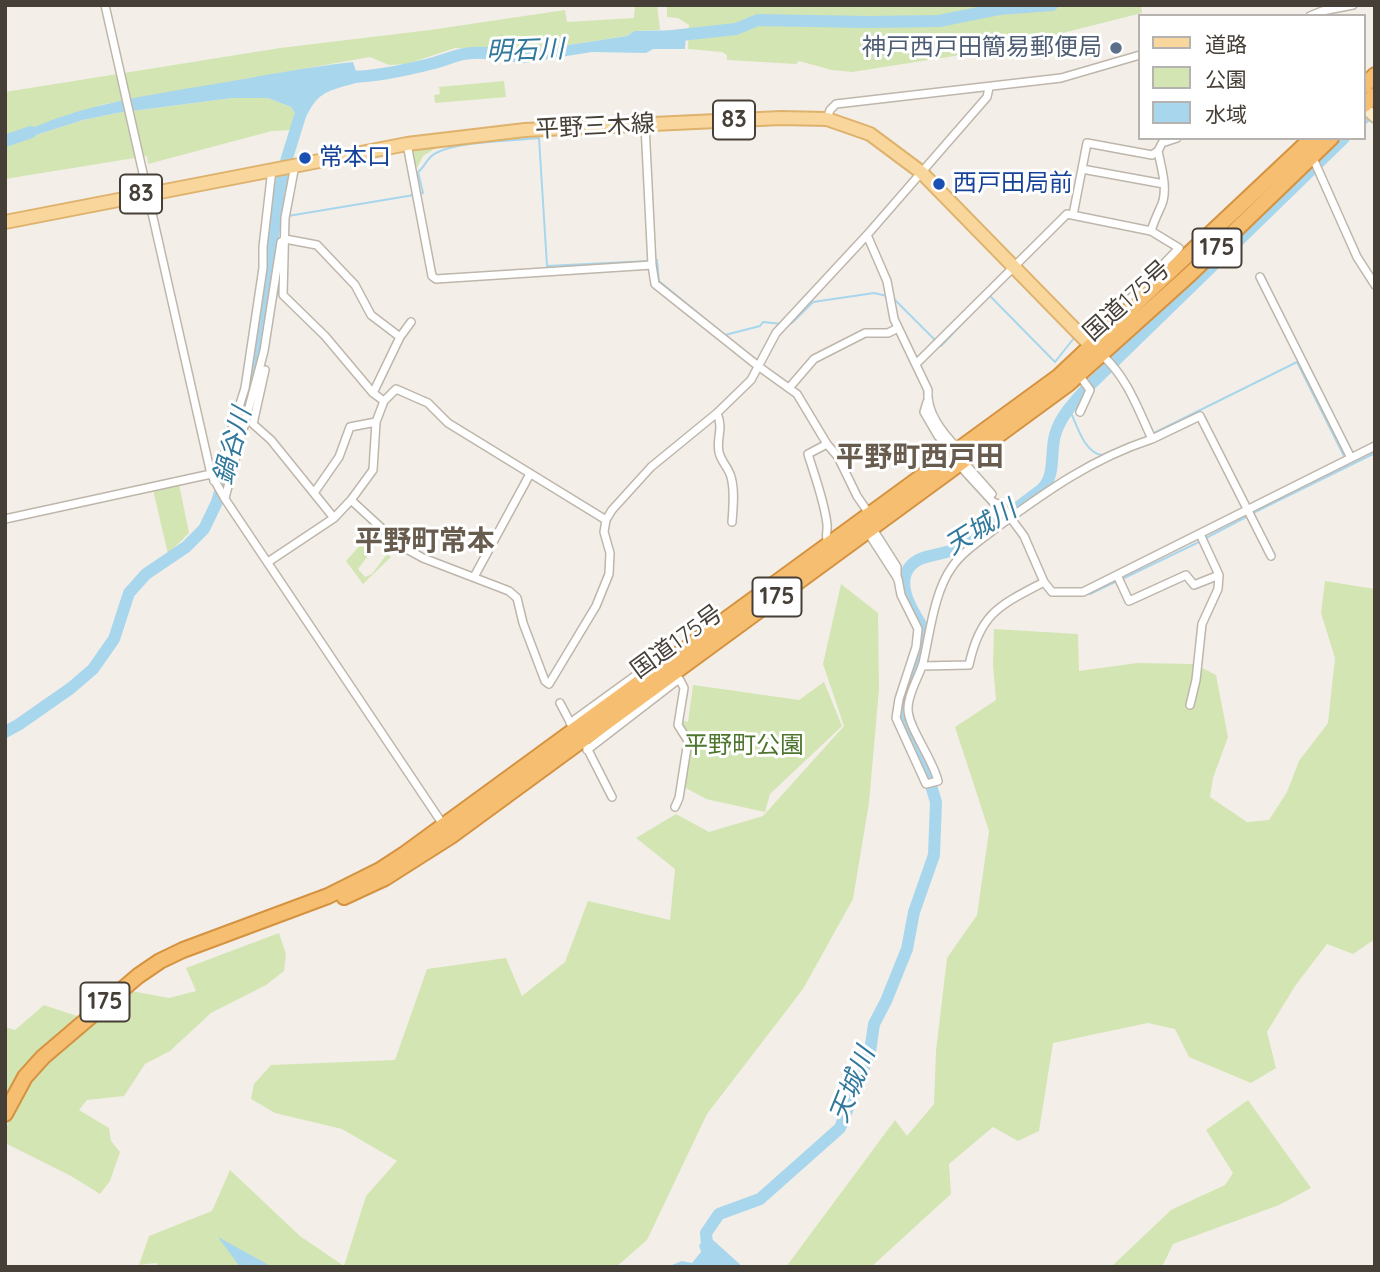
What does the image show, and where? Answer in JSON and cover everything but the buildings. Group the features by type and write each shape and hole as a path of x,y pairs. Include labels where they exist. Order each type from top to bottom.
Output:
{"highway":[{"name":"国道175号","path":"675,671 829,545 865,512 959,458 1079,375 1134,305 1310,140"},
{"name":"国道175号","path":"5,1114 25,1077 43,1057 138,976 160,961 237,931 363,890 386,878 579,736 872,533 1058,377 1096,351 1190,274 1329,140"}],"main road":[{"name":"平野三木線","path":"5,222 407,144 525,130 781,118 827,119 870,134 921,172 1096,351"}],"street":[{"path":"105,5 212,478 447,831"},
{"path":"1315,14 1353,5"},
{"path":"827,119 836,104 1061,78 1138,56"},
{"path":"351,500 401,546 423,558 509,592 517,598 523,623 545,681 549,684 596,606 609,574 610,553 604,532 606,520 651,467 717,413 751,380 776,333 987,97 989,88"},
{"path":"645,125 655,284 797,394 827,444 838,457 865,512"},
{"path":"1073,215 1087,143 1152,155 1162,143 1171,140"},
{"path":"407,144 432,276 436,279 652,265"},
{"path":"1151,231 1157,211 1163,202 1164,184 1158,151"},
{"path":"1312,156 1357,257 1375,285"},
{"path":"293,164 285,218 283,295 325,336 373,393 384,401"},
{"path":"5,519 212,478 219,471 245,388 263,268 263,247 274,168"},
{"path":"1082,169 1164,184"},
{"path":"916,363 1067,214 1151,231 1179,248 1130,299 1134,305"},
{"path":"866,235 887,281 894,319 928,390 927,402 943,434 993,502 1001,505 1011,517 1024,536 1044,582 1052,592 1083,592 1375,446"},
{"path":"285,239 317,245 355,285 371,315 400,337"},
{"path":"225,499 264,351 281,242 285,239"},
{"path":"1260,277 1351,458"},
{"path":"373,393 400,337 411,322"},
{"path":"789,387 814,359 865,332 888,333 898,328"},
{"path":"251,348 264,351"},
{"path":"264,351 267,362 253,424 271,440 334,518"},
{"path":"1096,351 1115,366 1152,439"},
{"path":"1079,375 1090,390 1080,412"},
{"path":"268,562 334,518 351,500 373,470 376,422 384,401 396,389 428,404 448,423 606,520"},
{"path":"717,413 722,424 718,449 723,464 731,474 732,522"},
{"path":"872,533 898,579 901,595 918,629 916,646 899,699 896,718 926,784 938,781 934,767 909,717 907,706 922,666 936,604 952,567 986,536 1056,484 1123,449 1152,439 1200,416 1271,556"},
{"path":"314,493 339,457 350,427 376,422"},
{"path":"827,444 808,454 823,499 828,527 825,539 829,545"},
{"path":"844,469 844,480 865,512"},
{"path":"474,577 530,474"},
{"path":"1190,705 1196,680 1202,624 1218,589 1219,575 1200,534"},
{"path":"1117,575 1129,601 1186,575 1194,586 1219,575"},
{"path":"922,666 970,665 974,642 988,617 1002,604 1044,582"},
{"path":"916,646 926,648"},
{"path":"579,736 665,654 684,688 678,725 688,741 679,798 675,807"},
{"path":"561,703 612,797"}],"green space":[{"path":"657,5 660,30 634,31 627,36 530,51 517,48 500,51 455,48 407,64 389,65 370,57 100,105 17,141 83,120 117,113 232,98 268,98 291,107 296,115 291,130 272,131 148,164 147,156 5,179 5,92 280,48 565,10 567,22 634,18 635,6"},
{"path":"667,5 1141,5 1142,13 999,49 852,72 832,70 799,61 796,64 727,60 727,55 722,52 688,49 689,25 678,18 667,17"},
{"path":"504,81 506,97 435,103 434,95 440,94 439,87"},
{"path":"439,146 423,156 417,168 412,151"},
{"path":"179,484 189,533 168,554 153,490"},
{"path":"371,533 378,542 358,569 365,577 372,574 387,554 391,557 363,584 346,561"},
{"path":"1325,581 1375,589 1375,939 1353,954 1327,944 1295,986 1267,1032 1276,1068 1251,1083 1189,1057 1175,1029 1148,1023 1053,1043 1039,1131 1018,1141 993,1127 949,1164 951,1194 871,1267 786,1267 895,1120 907,1136 934,1104 936,1051 947,958 977,915 989,831 955,727 996,700 994,629 1078,634 1079,671 1137,663 1194,664 1216,675 1228,737 1213,778 1210,797 1247,822 1269,820 1287,792 1299,761 1328,723 1335,658 1321,613"},
{"path":"841,584 878,613 879,689 869,803 853,899 803,989 707,1114 647,1240 616,1267 159,1267 156,1263 139,1265 149,1236 212,1211 230,1170 300,1236 344,1266 366,1196 397,1161 342,1129 275,1113 251,1099 254,1084 271,1065 395,1060 427,969 506,958 522,996 565,962 588,901 670,920 675,869 636,838 676,814 709,832 763,816 844,726 823,664"},
{"name":"平野町公園","path":"824,682 842,726 770,794 765,812 706,799 684,787 682,783 691,740 682,726 682,720 688,722 693,685 799,700"},
{"path":"279,933 286,954 284,971 266,985 211,1013 170,1051 145,1064 124,1096 87,1100 79,1110 109,1128 111,1141 120,1152 110,1181 100,1194 71,1176 5,1143 9,1121 34,1078 73,1039 131,991 169,998 196,991 186,968"},
{"path":"44,1005 77,1016 32,1061 5,1097 5,1027 15,1030"},
{"path":"1248,1100 1311,1188 1279,1205 1173,1244 1162,1267 1111,1267 1171,1210 1225,1185 1233,1173 1206,1130"}],"water":[{"path":"686,30 685,49 653,49 646,53 592,52 523,63 471,57 471,51 500,51 511,48 530,51 627,36 634,31"},
{"path":"353,62 356,71 362,74 363,81 322,95 311,108 299,133 291,130 296,115 291,107 268,98 232,98 117,113 83,120 17,141 17,135 40,125 114,102"},
{"path":"703,1231 743,1267 667,1267 682,1261 692,1263 701,1252 699,1245 704,1240 700,1232"},
{"path":"218,1237 267,1264 269,1267 240,1267"}],"waterway":[{"name":"明石川","path":"672,36 736,29 758,20 939,21 999,9 1052,5"},
{"name":"明石川","path":"348,77 391,73 465,54 487,53"},
{"name":"天城川","path":"1366,116 1375,108"},
{"name":"鍋谷川","path":"5,732 71,688 93,669 114,639 129,593 146,574 186,547 204,529 217,502 246,406 257,357 279,191 300,116"},
{"name":"明石川","path":"5,141 31,132"},
{"path":"419,194 423,193 418,172 436,153 458,146 539,138 547,266 649,261"},
{"name":"天城川","path":"709,1267 706,1233 719,1214 760,1199 840,1128 870,1052 874,1024 907,949 914,912 934,855 936,802 922,756 902,717 903,705 916,667 923,628 906,594 906,573 910,566 922,558 951,551 969,542 1042,489 1051,471 1057,428 1077,399 1342,140"},
{"path":"288,216 414,195"},
{"path":"655,260 659,281 721,332"},
{"path":"787,325 813,302 874,293 887,296"},
{"path":"990,296 1055,362 1074,338"},
{"path":"892,297 935,340"},
{"path":"939,344 941,346 974,311"},
{"path":"725,335 760,326 763,322 782,324"},
{"path":"1154,433 1297,362 1345,458"},
{"path":"1069,408 1085,443 1096,453 1102,455 1149,436"},
{"path":"1253,513 1375,453"},
{"path":"1204,539 1248,516"},
{"path":"1122,579 1199,542"},
{"path":"1090,594 1117,581"}],"place":[{"name":"神戸西戸田簡易郵便局","path":"1116,48"},
{"name":"常本口","path":"305,158"},
{"name":"西戸田局前","path":"939,184"}],"district":[{"name":"平野町西戸田","path":"920,458"},
{"name":"平野町常本","path":"425,542"}]}
